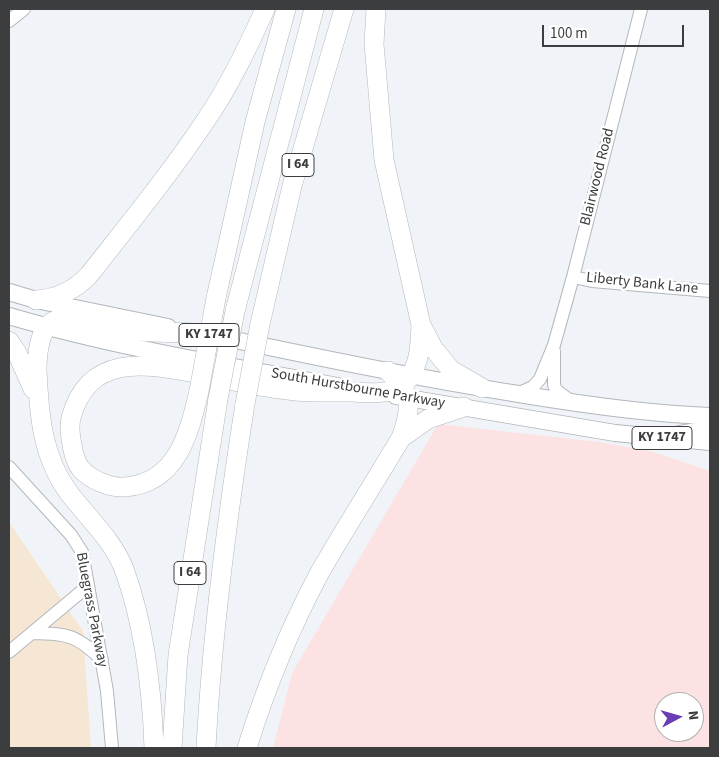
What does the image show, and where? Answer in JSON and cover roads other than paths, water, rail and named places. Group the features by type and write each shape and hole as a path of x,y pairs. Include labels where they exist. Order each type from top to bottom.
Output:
{"highway":[{"path":"36,300 65,293 89,275 207,119 230,81 265,9"},
{"path":"286,9 256,122 216,298 199,391 190,429 180,451 160,474 139,486 116,488 96,480 80,468 72,448 69,426 75,403 90,383 111,370 134,365 156,366 289,391 377,393 407,387"},
{"name":"I 64","path":"172,748 178,655 218,399 235,311 314,9"},
{"name":"I 64","path":"206,748 208,699 230,500 245,404 260,324 292,186 344,9"},
{"path":"376,9 374,44 384,160 421,325 433,348 451,370 482,388"},
{"path":"154,748 150,696 135,605 124,570 105,536 69,493 52,466 43,433 39,404 38,350 46,327 51,322 63,317 130,330 198,333"},
{"path":"247,748 266,692 296,620 320,572 401,438 409,418 407,387 419,359 421,325"},
{"path":"9,341 18,353 39,404"},
{"path":"388,371 407,387"},
{"path":"401,438 428,419 464,407"}],"main road":[{"name":"South Hurstbourne Parkway","path":"9,292 36,300 388,371"},
{"name":"South Hurstbourne Parkway","path":"9,316 46,327 196,360 377,393"},
{"name":"South Hurstbourne Parkway","path":"407,387 482,388 572,402 710,416"},
{"name":"South Hurstbourne Parkway","path":"407,387 464,407 615,433 708,440"},
{"path":"615,433 617,426 646,411"}],"street":[{"path":"9,21 24,9"},
{"name":"Blairwood Road","path":"517,394 533,387 540,379 554,345 573,277 640,9"},
{"name":"Liberty Bank Lane","path":"573,277 601,282 710,291"},
{"name":"Blairwood Road","path":"554,345 554,385 556,390 572,402"},
{"name":"Bluegrass Parkway","path":"9,467 77,542 84,558 107,691 112,748"},
{"path":"9,652 88,586"},
{"path":"32,633 63,634 78,639 102,660"}]}
